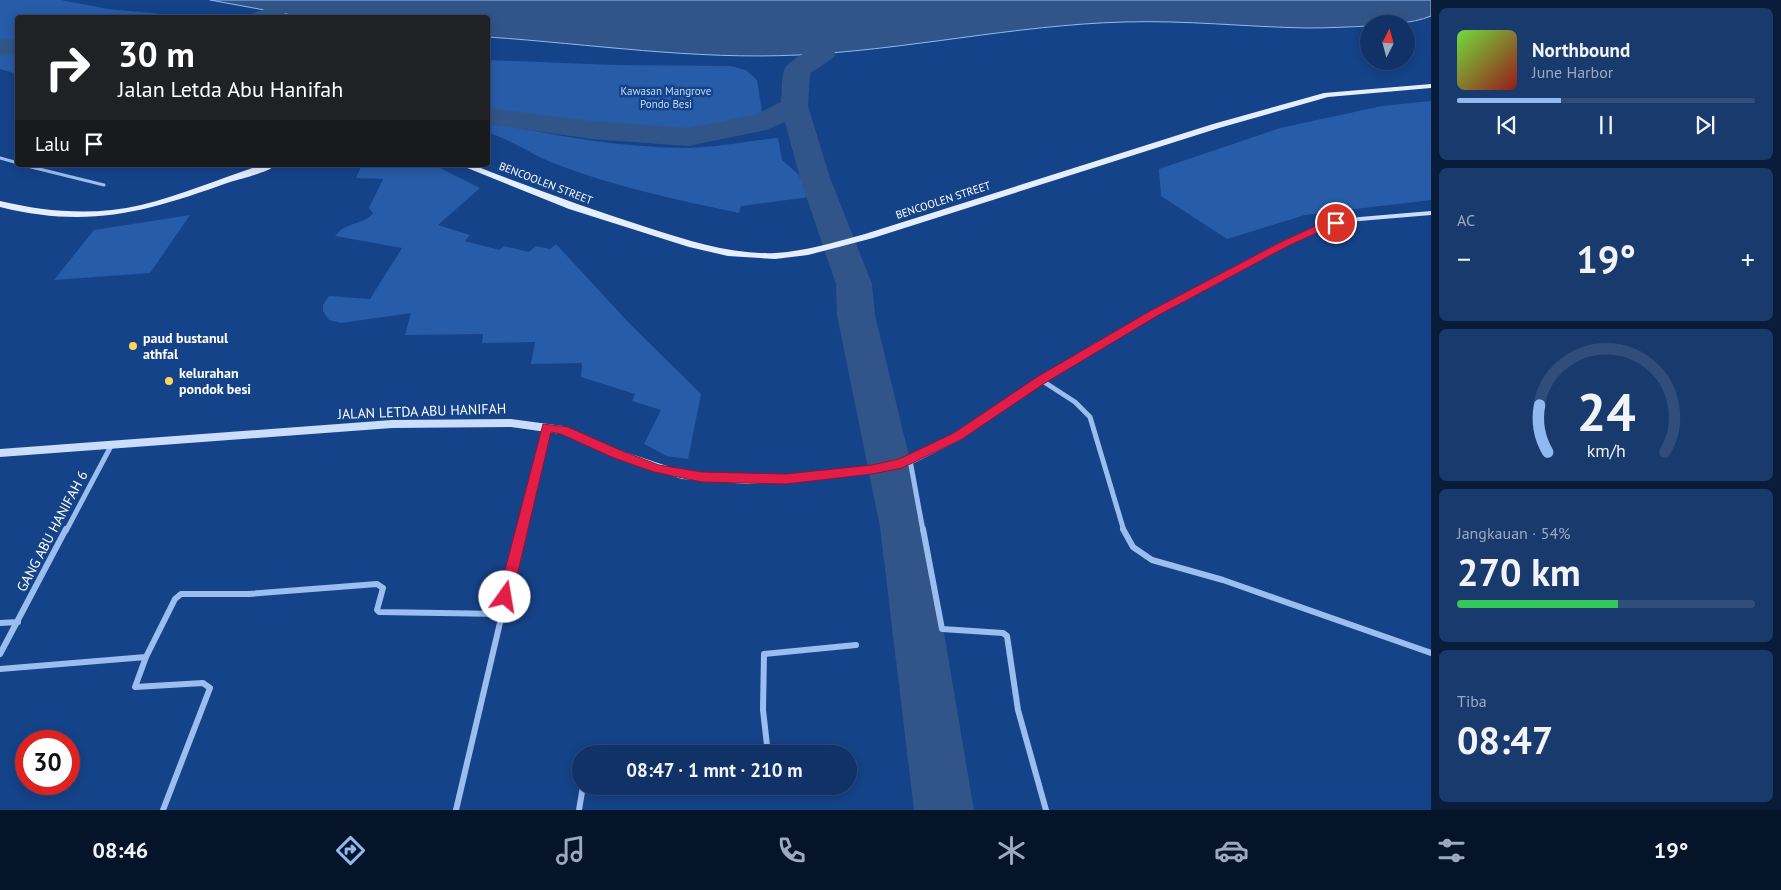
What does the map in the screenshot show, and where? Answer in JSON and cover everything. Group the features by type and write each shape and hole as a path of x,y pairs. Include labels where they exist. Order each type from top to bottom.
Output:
{"main road":[{"name":"BENCOOLEN STREET","path":"470,167 572,207 693,245 728,253 763,256 808,252 869,236 1216,126 1328,95 1431,86"},
{"path":"0,204 25,211 66,215 119,212 162,202 265,167"}],"street":[{"name":"JALAN LETDA ABU HANIFAH","path":"0,453 392,424 511,423 563,430 618,454 682,475 747,480 786,479 872,470 906,462 958,436 1041,380 1154,313 1284,244 1324,226 1358,219 1431,213"},
{"path":"1041,380 1075,402 1090,417 1125,535 1131,544 1144,556 1152,560 1223,580 1431,653"},
{"path":"456,810 501,614 547,427"},
{"name":"GANG ABU HANIFAH 6","path":"0,654 111,446"},
{"path":"906,462 942,629 1003,633 1007,636 1018,710 1046,810"},
{"path":"163,810 210,688 207,684 203,683 135,687 146,656 175,599 181,594 249,594 377,584 383,588 377,610 379,612 501,614"},
{"path":"0,624 18,622"},
{"path":"767,745 764,710 764,654 856,645"},
{"path":"0,669 146,656"},
{"path":"579,810 582,795"}],"lane":[{"path":"0,158 15,162"},
{"path":"31,167 104,185"}],"green space":[{"path":"0,0 61,0 108,9 172,15 15,15 15,41 0,45"},
{"path":"15,48 15,73 0,69 0,51"},
{"name":"Kawasan Mangrove Pondo Besi","path":"490,60 613,65 730,66 746,70 757,80 762,112 739,123 708,129 630,129 490,110"},
{"path":"1431,101 1431,200 1305,215 1227,239 1161,196 1159,169 1280,128 1382,106"},
{"name":"Kawasan Mangrove Pondo Besi","path":"490,122 585,140 658,147 707,147 778,138 782,160 798,174 810,197 741,206 739,213 668,198 598,179 553,163 505,139 490,134"},
{"path":"361,167 438,167 480,188 438,225 470,235 465,241 499,250 504,246 529,252 536,246 550,249 556,244 628,322 701,394 688,459 667,456 644,444 661,410 632,401 635,394 581,377 582,363 531,364 535,342 482,343 483,334 405,335 411,313 341,323 329,320 323,311 323,305 329,296 370,299 402,248 335,236 339,231 365,220 373,213 369,208 383,179 356,178"},
{"path":"190,215 150,273 54,280 94,230"}],"shaded area":[{"path":"210,0 1431,0 1431,16 1415,21 1415,15 1360,15 1360,26 1322,28 1170,22 1083,24 1002,32 880,48 798,55 759,56 643,51 490,37 490,15 292,15"}],"waterway":[{"path":"269,15 273,13"},
{"path":"0,48 15,46"},
{"path":"794,106 797,70 823,54"},
{"path":"490,116 592,130 688,137 766,121 794,106"},
{"path":"794,106 815,178 854,284 856,315 903,527 944,810"}],"place":[{"name":"paud bustanul athfal","path":"133,346"},
{"name":"kelurahan pondok besi","path":"169,381"}],"route":[{"path":"505,597 547,427 563,430 618,454 682,475 747,480 786,479 872,470 902,464 958,436 1041,380 1154,313 1284,244 1324,226 1336,223"}]}
